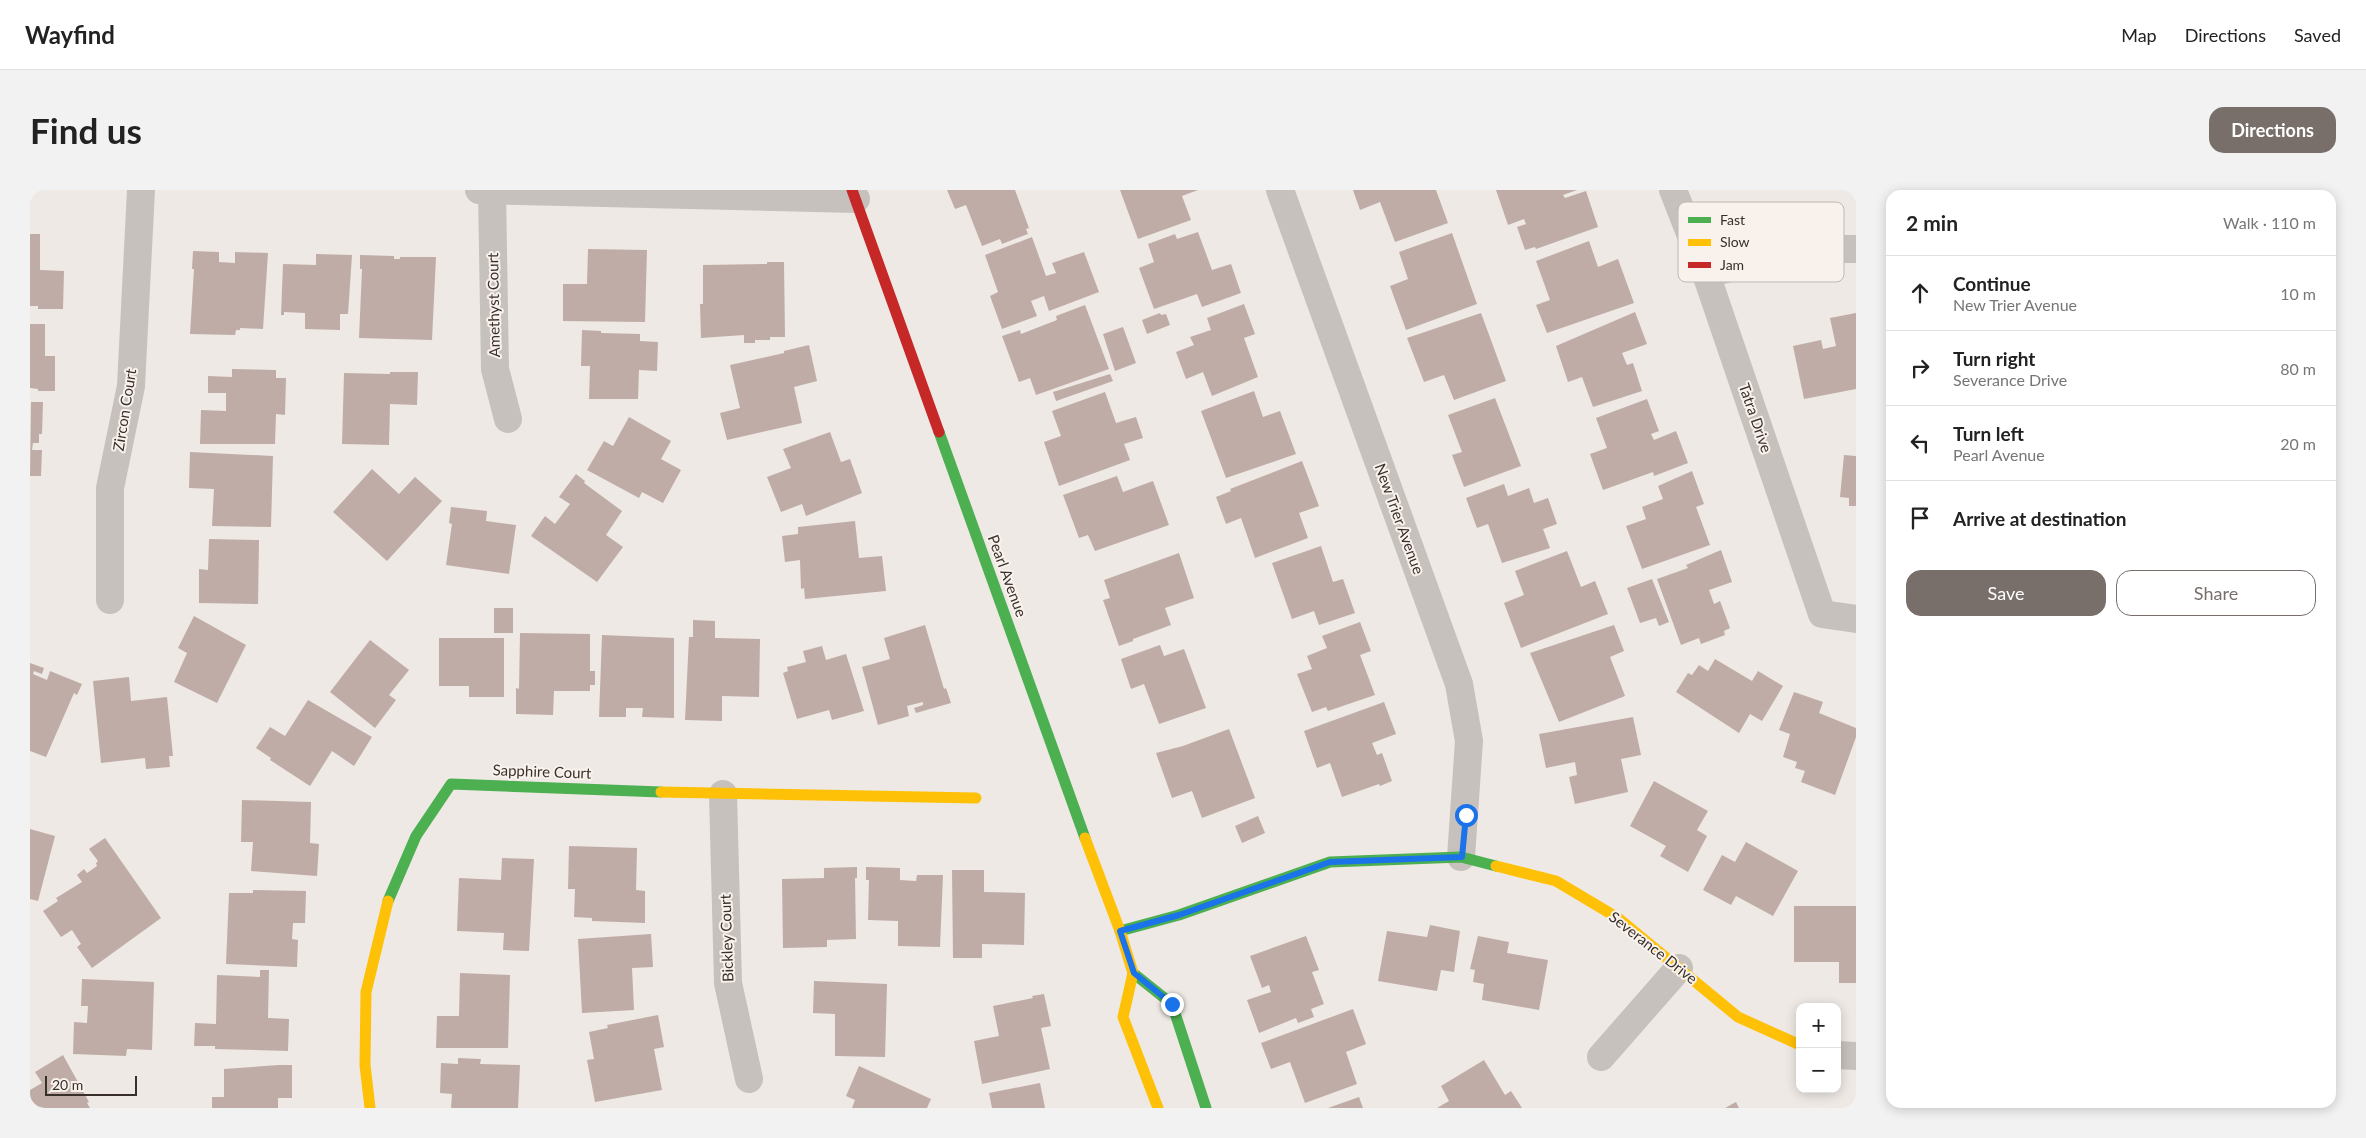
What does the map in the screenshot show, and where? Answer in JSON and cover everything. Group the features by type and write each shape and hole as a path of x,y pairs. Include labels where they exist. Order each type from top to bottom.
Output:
{"street":[{"name":"Zircon Court","path":"110,600 110,488 131,386 140,190"},
{"path":"479,190 854,195"},
{"name":"Amethyst Court","path":"492,190 495,369 508,419"},
{"name":"New Trier Avenue","path":"1280,190 1459,684 1469,741 1462,857"},
{"name":"Tatra Drive","path":"1673,190 1678,203"},
{"name":"Pearl Avenue","path":"854,195 1134,973"},
{"name":"Tatra Drive","path":"1709,282 1822,614 1856,619"},
{"name":"Sapphire Court","path":"370,1108 365,1065 366,992 385,908 416,836 451,784 723,794 976,798"},
{"name":"Bickley Court","path":"723,794 728,983 748,1079"},
{"name":"Severance Drive","path":"1120,931 1179,915 1330,862 1462,857 1556,881 1618,918 1738,1017 1796,1043"},
{"path":"1601,1057 1679,968"},
{"path":"1158,1108 1123,1017 1134,973 1172,1004 1206,1108"},
{"path":"1841,1055 1856,1056"}],"building":[{"path":"947,190 1015,190 1029,228 1026,229 1028,234 1002,244 1000,239 982,246 966,205 955,209"},
{"path":"1120,190 1198,190 1182,196 1191,220 1138,239"},
{"path":"1353,190 1436,190 1448,223 1395,242 1380,202 1360,210"},
{"path":"1496,190 1577,190 1563,195 1565,198 1586,191 1598,227 1536,249 1535,247 1525,250 1517,227 1526,224 1524,219 1508,225"},
{"path":"1198,232 1212,270 1231,264 1241,293 1202,307 1197,294 1154,309 1139,268 1154,262 1148,244 1175,234 1177,239"},
{"path":"1452,233 1477,304 1406,330 1390,286 1408,279 1399,252"},
{"path":"30,234 40,234 40,270 64,271 63,309 38,309 38,306 30,306"},
{"path":"1032,237 1046,276 1056,273 1052,263 1084,252 1099,292 1049,311 1044,296 1031,301 1037,316 1002,329 990,296 998,292 985,255"},
{"path":"1589,241 1598,267 1618,259 1634,303 1547,333 1536,305 1550,300 1536,261"},
{"path":"588,249 647,250 645,322 563,321 563,284 587,284"},
{"path":"193,251 219,252 219,262 235,263 235,252 268,253 263,329 240,328 240,330 236,330 235,335 190,334 194,269 192,269"},
{"path":"316,254 352,255 348,314 340,314 340,330 305,329 305,313 284,312 284,315 281,315 283,264 316,265"},
{"path":"360,255 394,256 394,259 400,259 400,257 436,257 432,340 359,338 362,269 360,269"},
{"path":"767,262 784,262 785,337 755,340 755,343 744,343 744,335 701,338 700,304 703,304 703,265 767,264"},
{"path":"1244,304 1255,334 1244,338 1258,377 1212,396 1203,372 1186,379 1176,352 1194,345 1190,337 1211,330 1207,318"},
{"path":"1085,305 1109,369 1036,395 1030,378 1019,382 1002,336 1020,330 1021,334 1057,320 1056,316"},
{"path":"1635,312 1647,344 1622,353 1627,365 1633,363 1642,391 1593,407 1582,377 1568,382 1556,346"},
{"path":"1160,313 1161,315 1166,314 1170,325 1147,334 1142,320"},
{"path":"1481,313 1506,381 1454,400 1444,375 1424,382 1407,338"},
{"path":"1856,313 1856,389 1804,399 1793,346 1821,340 1823,349 1836,346 1830,318"},
{"path":"30,324 45,324 45,356 55,356 55,391 38,391 38,389 30,388"},
{"path":"1123,327 1136,363 1115,371 1103,334"},
{"path":"582,330 601,331 601,333 640,334 640,341 658,342 657,371 639,370 638,399 589,399 590,366 581,366"},
{"path":"809,345 817,381 794,387 802,423 727,440 720,413 740,408 730,365 784,353 784,351"},
{"path":"232,369 276,370 276,378 286,378 285,415 276,414 275,444 200,444 201,410 226,411 226,393 208,393 208,376 232,377"},
{"path":"390,372 418,372 417,405 390,404 389,445 342,444 344,373 390,374"},
{"path":"1110,374 1113,381 1056,401 1053,392"},
{"path":"1254,391 1263,417 1280,411 1296,454 1226,478 1201,411"},
{"path":"1105,392 1116,423 1136,417 1143,438 1124,444 1130,460 1059,486 1044,442 1061,436 1052,411"},
{"path":"1495,398 1521,466 1464,487 1452,455 1462,452 1448,415"},
{"path":"1647,399 1659,431 1651,434 1654,440 1676,431 1688,463 1654,476 1653,472 1603,490 1590,454 1607,448 1596,418"},
{"path":"31,402 43,402 42,434 39,434 39,443 33,443 32,450 42,450 41,476 30,476"},
{"path":"629,417 671,441 661,459 681,470 663,503 642,492 639,498 587,470 604,441 613,446"},
{"path":"830,432 841,462 850,459 862,493 806,516 802,504 781,512 767,477 791,468 783,449"},
{"path":"190,452 273,456 271,527 212,526 214,489 189,488"},
{"path":"1844,455 1856,456 1856,506 1849,506 1849,498 1840,497"},
{"path":"1302,461 1319,506 1299,513 1308,538 1255,558 1241,518 1226,524 1216,497 1231,491 1230,489"},
{"path":"372,469 399,494 415,477 442,501 387,561 333,512"},
{"path":"1692,471 1704,504 1696,507 1710,545 1642,569 1626,526 1646,519 1642,507 1663,499 1658,486"},
{"path":"576,474 585,481 584,483 622,511 606,535 623,547 597,582 531,536 545,516 555,524 570,504 559,497"},
{"path":"1117,476 1123,492 1153,481 1169,525 1095,551 1088,535 1079,538 1063,495"},
{"path":"1504,484 1508,496 1529,488 1534,503 1548,498 1557,524 1543,529 1550,548 1502,563 1488,524 1477,528 1466,498"},
{"path":"451,507 487,511 486,521 516,525 509,574 446,565 452,524 449,523"},
{"path":"855,521 859,558 882,556 886,591 805,599 804,588 801,589 800,560 785,562 782,536 798,534 798,527"},
{"path":"209,539 259,540 258,604 199,603 199,569 208,570"},
{"path":"1321,546 1333,582 1343,579 1355,613 1319,625 1314,611 1292,619 1272,563"},
{"path":"1721,550 1732,582 1709,590 1714,604 1720,601 1730,628 1724,631 1725,635 1701,644 1699,638 1681,645 1657,579 1688,568 1686,565"},
{"path":"1567,551 1581,587 1595,581 1608,614 1521,648 1504,603 1524,595 1515,571"},
{"path":"1179,553 1194,598 1165,608 1171,625 1119,646 1103,600 1110,598 1104,580"},
{"path":"1652,579 1669,622 1659,626 1656,618 1640,623 1627,588"},
{"path":"494,608 513,608 513,633 494,633"},
{"path":"194,616 246,645 217,703 174,682 187,653 178,648"},
{"path":"693,620 715,621 715,638 760,639 759,697 722,696 722,721 685,720 689,637 693,637"},
{"path":"1360,622 1371,651 1360,655 1375,695 1328,711 1326,707 1312,712 1297,674 1312,669 1307,656 1327,648 1322,636"},
{"path":"925,625 944,689 946,688 951,703 916,713 914,708 923,705 923,702 907,706 909,716 878,725 862,667 890,659 884,638"},
{"path":"1614,625 1624,651 1610,657 1625,696 1559,722 1530,653"},
{"path":"520,633 590,634 590,671 595,671 595,685 590,685 590,691 554,691 553,715 516,714 516,688 519,689"},
{"path":"602,635 674,638 674,718 642,717 643,708 626,708 626,717 599,717"},
{"path":"439,638 504,638 504,697 469,697 469,686 439,686"},
{"path":"370,640 409,670 389,695 396,700 375,728 330,692"},
{"path":"1160,645 1164,656 1184,649 1206,708 1159,724 1144,684 1131,689 1121,659"},
{"path":"822,646 826,660 846,654 864,711 832,720 829,710 797,719 783,673 788,671 787,667 806,662 803,651"},
{"path":"1715,659 1752,681 1758,671 1783,686 1762,721 1750,714 1739,733 1676,692 1688,673 1692,675 1699,665 1708,671"},
{"path":"30,663 44,668 42,674 34,671 33,674 47,680 50,671 82,684 77,695 74,693 46,757 30,751"},
{"path":"129,677 131,701 167,697 173,756 169,756 170,767 146,769 145,758 101,763 93,681"},
{"path":"1794,692 1823,702 1819,713 1856,728 1856,737 1835,795 1801,782 1805,771 1795,768 1797,762 1783,757 1790,734 1779,730"},
{"path":"308,700 372,737 354,766 332,751 310,786 270,760 271,758 256,748 270,727 285,736"},
{"path":"1384,702 1396,734 1372,743 1377,755 1382,753 1392,781 1342,797 1330,763 1317,768 1304,731"},
{"path":"1633,717 1641,755 1621,759 1628,792 1575,804 1569,777 1577,775 1575,762 1546,768 1539,734"},
{"path":"1229,729 1255,798 1202,818 1192,791 1172,798 1156,753 1183,746"},
{"path":"1654,781 1708,811 1697,830 1707,836 1688,872 1660,856 1666,846 1630,826"},
{"path":"242,800 311,802 310,843 319,844 317,876 251,871 253,842 241,842"},
{"path":"1258,816 1265,833 1242,843 1235,826"},
{"path":"30,829 55,836 38,901 30,899"},
{"path":"105,838 161,918 92,968 77,947 81,944 72,930 61,937 43,911 58,901 56,898 82,882 77,875 84,869 87,873 97,866 96,863 98,861 89,849"},
{"path":"1746,842 1798,871 1773,916 1736,896 1731,905 1703,890 1722,855 1735,862"},
{"path":"569,846 637,848 636,890 645,891 645,923 592,921 592,918 574,917 575,889 568,889"},
{"path":"502,858 534,859 529,951 503,950 504,933 457,931 459,878 501,880"},
{"path":"857,867 857,878 855,878 856,939 827,940 827,947 783,948 782,879 824,878 824,868"},
{"path":"866,867 900,868 900,880 916,881 917,875 943,875 940,947 898,946 898,921 868,920 869,880 866,880"},
{"path":"952,870 984,870 984,892 1025,893 1024,945 982,944 982,958 953,958"},
{"path":"253,890 306,891 305,923 293,923 292,939 298,940 297,967 226,964 229,893 253,893"},
{"path":"1794,906 1856,906 1856,983 1839,983 1839,962 1794,962"},
{"path":"1430,925 1460,931 1454,972 1441,970 1437,991 1378,981 1387,931 1427,937"},
{"path":"651,934 653,967 632,968 634,1010 582,1013 578,939"},
{"path":"1306,936 1319,970 1312,972 1324,1004 1311,1009 1314,1017 1298,1023 1296,1018 1259,1033 1247,1000 1271,992 1269,985 1262,988 1250,956"},
{"path":"1478,936 1509,942 1507,953 1548,960 1539,1010 1482,1000 1484,984 1473,982 1475,970 1470,969"},
{"path":"260,970 269,970 268,1018 289,1019 288,1051 215,1049 215,1046 194,1046 195,1023 216,1024 217,975 260,977"},
{"path":"460,973 510,975 508,1048 436,1048 437,1016 459,1016"},
{"path":"82,979 154,982 152,1050 127,1049 126,1056 73,1054 74,1022 87,1023 88,1006 81,1006"},
{"path":"814,981 887,984 885,1057 835,1056 835,1014 813,1013"},
{"path":"1044,994 1051,1026 1041,1028 1050,1069 982,1084 974,1041 999,1036 993,1006"},
{"path":"1353,1009 1366,1044 1346,1052 1357,1084 1305,1103 1290,1062 1271,1069 1261,1043"},
{"path":"658,1015 664,1047 654,1049 662,1090 595,1102 587,1060 594,1059 589,1032 608,1028 607,1025"},
{"path":"63,1055 89,1102 87,1103 90,1108 30,1108 30,1090 42,1083 35,1072"},
{"path":"458,1058 481,1059 480,1064 520,1065 518,1108 451,1108 452,1094 440,1093 441,1063 458,1064"},
{"path":"1484,1060 1505,1095 1511,1091 1522,1108 1437,1108 1449,1101 1441,1086"},
{"path":"292,1065 292,1098 278,1098 278,1108 212,1108 212,1097 224,1097 224,1069"},
{"path":"859,1066 931,1099 927,1108 852,1108 855,1100 846,1096"},
{"path":"1040,1083 1045,1108 992,1108 989,1093"},
{"path":"1359,1097 1363,1108 1328,1108"},
{"path":"1736,1102 1739,1108 1725,1108"}],"traffic: fast":[{"path":"939,432 1085,838"},
{"path":"388,901 416,836 451,784 661,792"},
{"path":"1120,931 1179,915 1330,862 1461,857 1496,866"},
{"path":"1133,973 1172,1004 1206,1108"}],"traffic: slow":[{"path":"661,792 976,798"},
{"path":"1085,838 1120,931 1133,973 1123,1017 1158,1108"},
{"path":"1496,866 1556,881 1618,918 1738,1017 1796,1043"},
{"path":"370,1108 365,1065 366,992 388,901"}],"traffic: jam":[{"path":"852,190 939,432"}],"route":[{"path":"1172,1004 1134,973 1120,931 1179,915 1330,862 1462,857 1466,815"}]}
